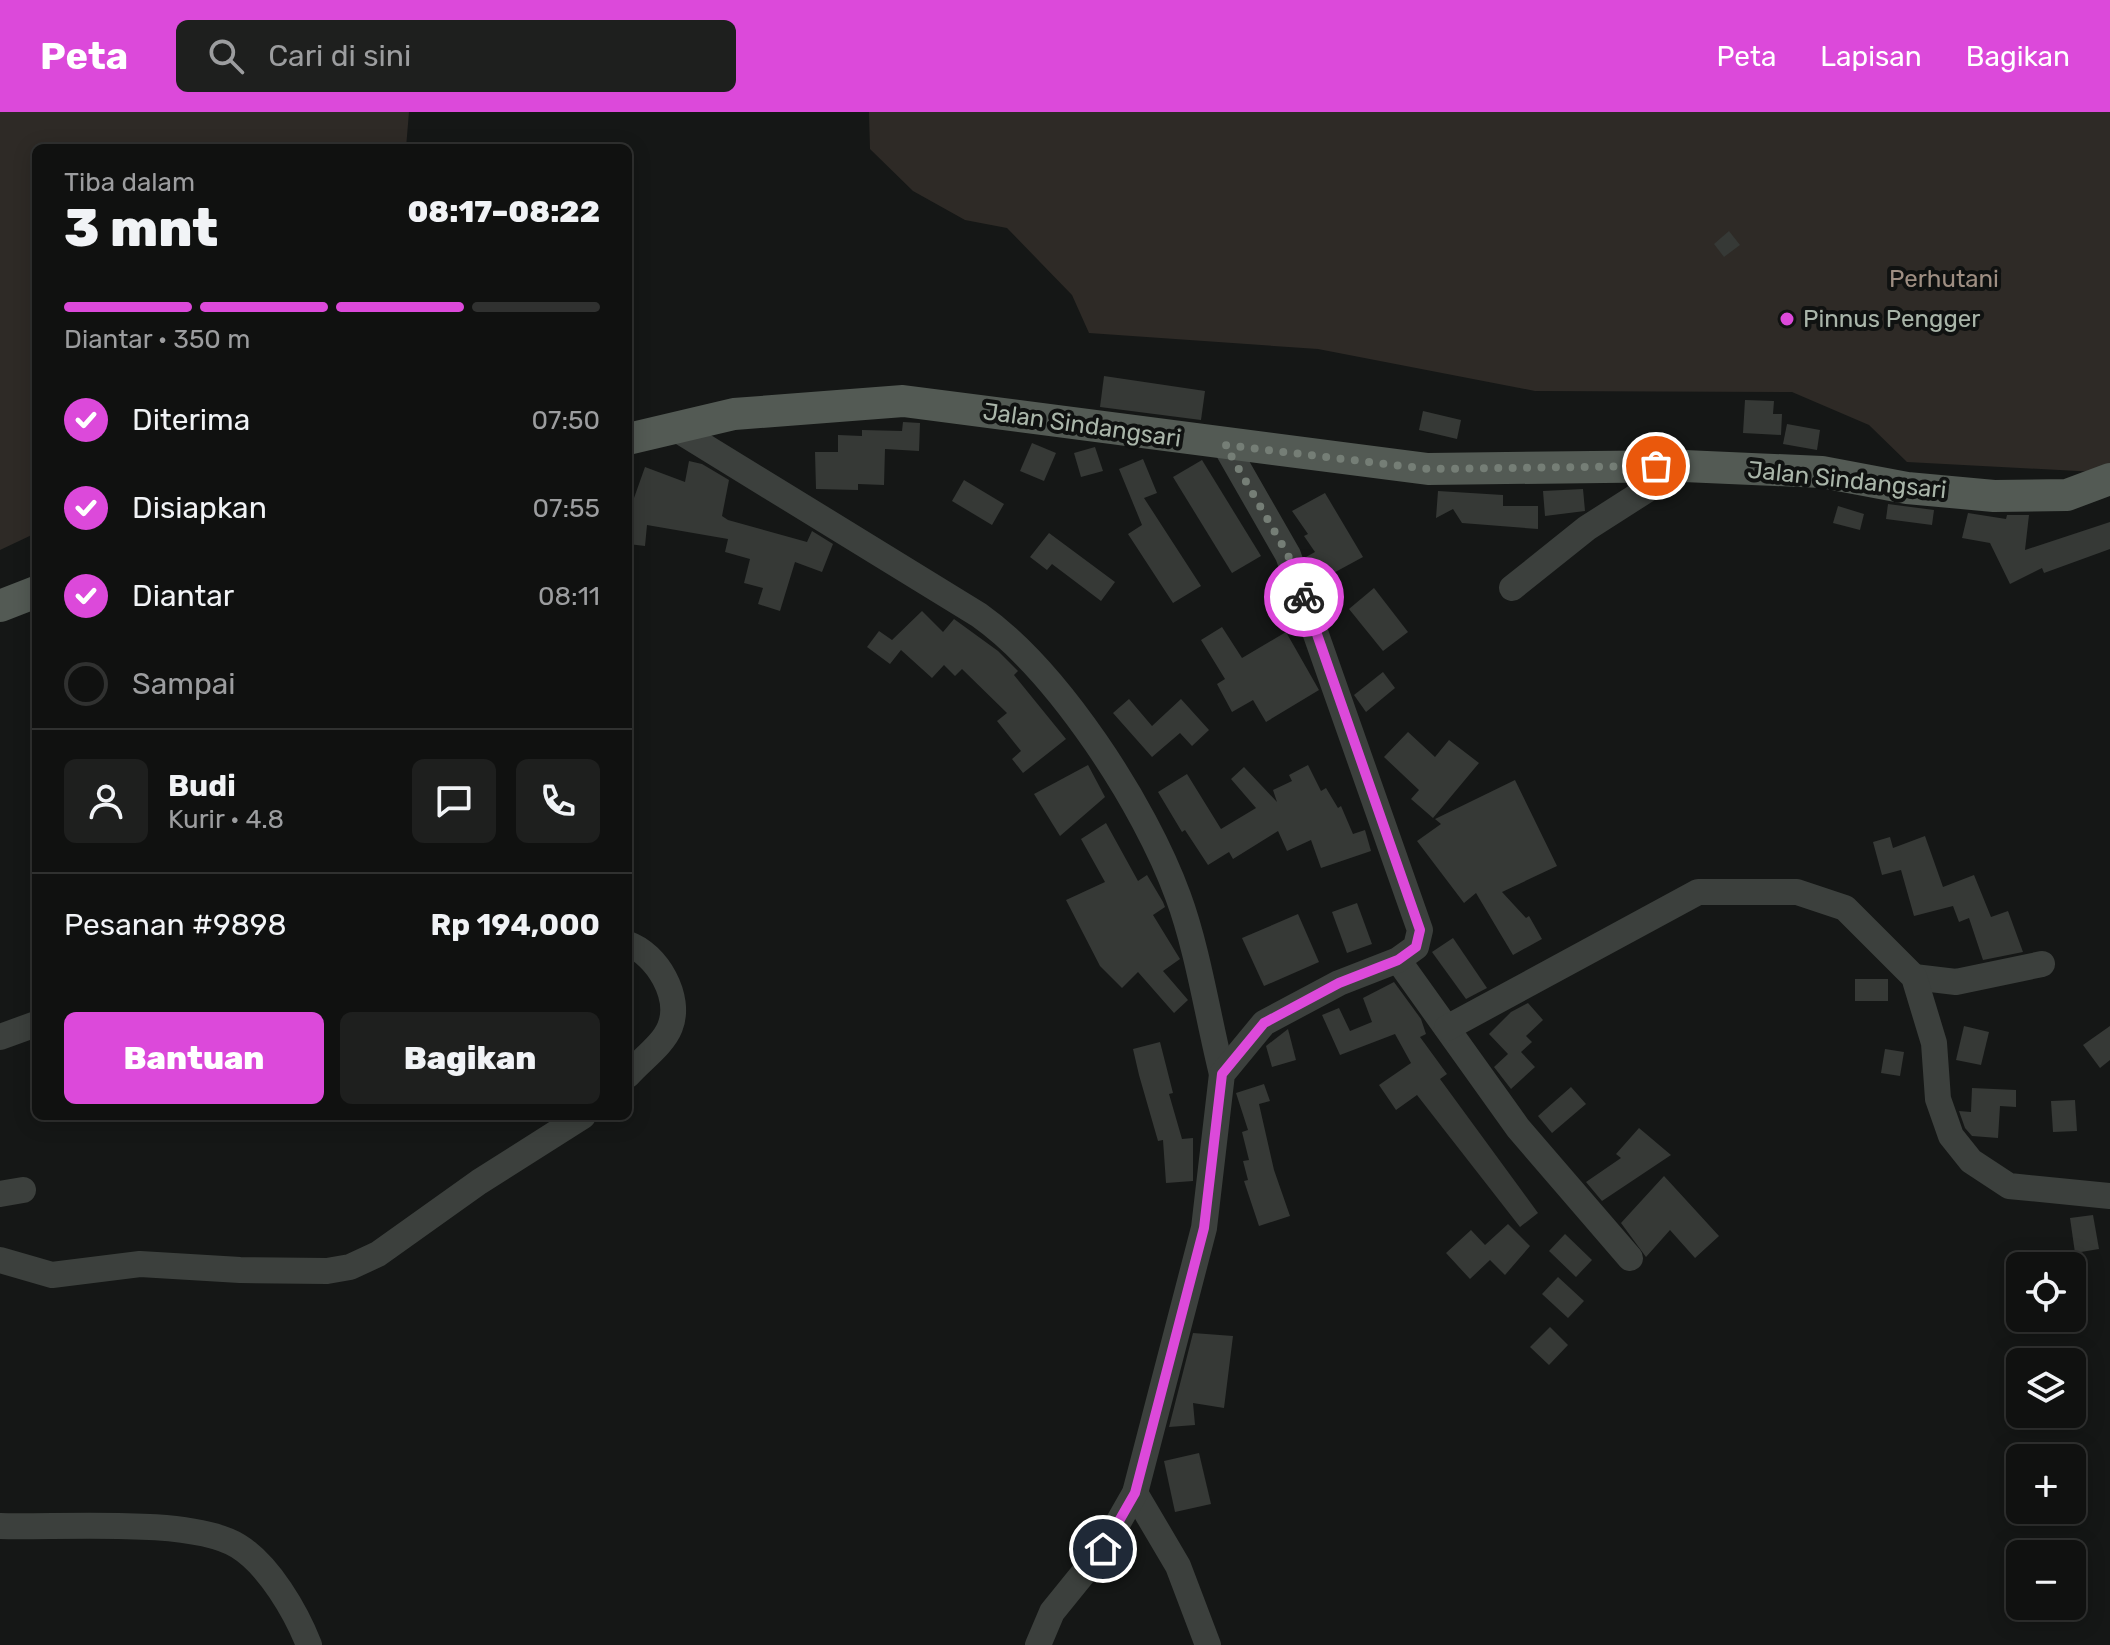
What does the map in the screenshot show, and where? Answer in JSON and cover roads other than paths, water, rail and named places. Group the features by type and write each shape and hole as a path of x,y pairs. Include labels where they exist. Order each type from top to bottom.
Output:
{"main road":[{"name":"Jalan Sindangsari","path":"632,438 734,414 903,401 1428,469 1684,466 1822,472 1907,488 1994,496 2067,495 2110,479"},
{"path":"0,606 32,594"}],"street":[{"path":"673,427 1008,635 1038,667 1132,802 1179,897 1222,1074 1204,1228 1135,1493 1103,1549 1052,1612 1038,1645"},
{"path":"1222,1074 1264,1023 1339,983 1398,960 1416,947 1420,930 1288,555 1225,445"},
{"path":"1512,588 1587,528 1684,466"},
{"path":"1447,1028 1698,892 1797,892 1845,908 1914,977 1934,1043 1938,1099 1951,1136 1971,1161 2009,1186 2110,1196"},
{"path":"632,946 650,957 673,1004 670,1028 632,1071"},
{"path":"1398,960 1518,1128 1630,1258"},
{"path":"1914,977 1956,982 2042,964"},
{"path":"0,1037 32,1025"},
{"path":"0,1260 52,1275 140,1264 254,1270 327,1271 350,1267 378,1254 479,1182 577,1120"},
{"path":"1135,1493 1178,1566 1208,1645"},
{"path":"0,1526 170,1527 216,1535 240,1547 269,1576 309,1645"}],"place":[{"name":"Pinnus Pengger","path":"1787,319"}],"park label":[{"name":"Perhutani","path":"1944,279"}]}
